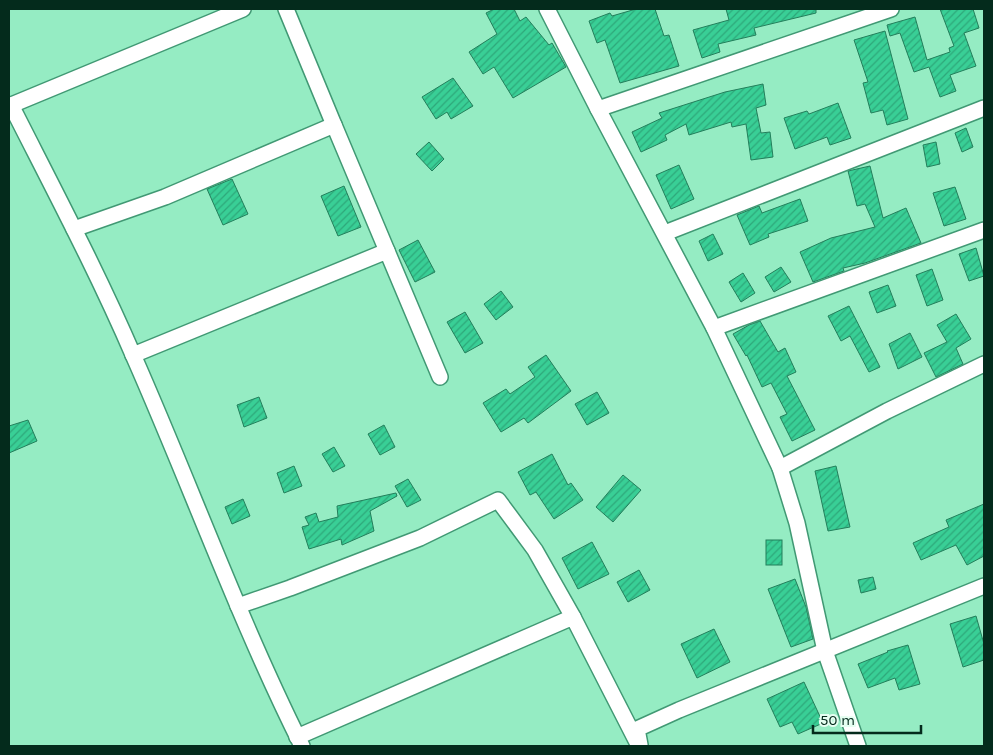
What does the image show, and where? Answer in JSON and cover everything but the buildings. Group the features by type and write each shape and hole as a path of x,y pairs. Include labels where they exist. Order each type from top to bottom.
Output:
{"street":[{"path":"243,9 10,106 74,229 133,355 238,606 300,742 573,617"},
{"path":"286,9 440,377"},
{"path":"548,9 598,110 665,232 714,328 780,468 797,523 825,651 858,746"},
{"path":"598,110 891,9"},
{"path":"665,232 984,108"},
{"path":"74,229 164,197 334,125"},
{"path":"714,328 984,230"},
{"path":"133,355 387,251"},
{"path":"780,468 888,411 984,364"},
{"path":"238,606 420,538 498,500 535,550 573,617 639,746"},
{"path":"639,746 637,729 679,710 984,586"}]}
